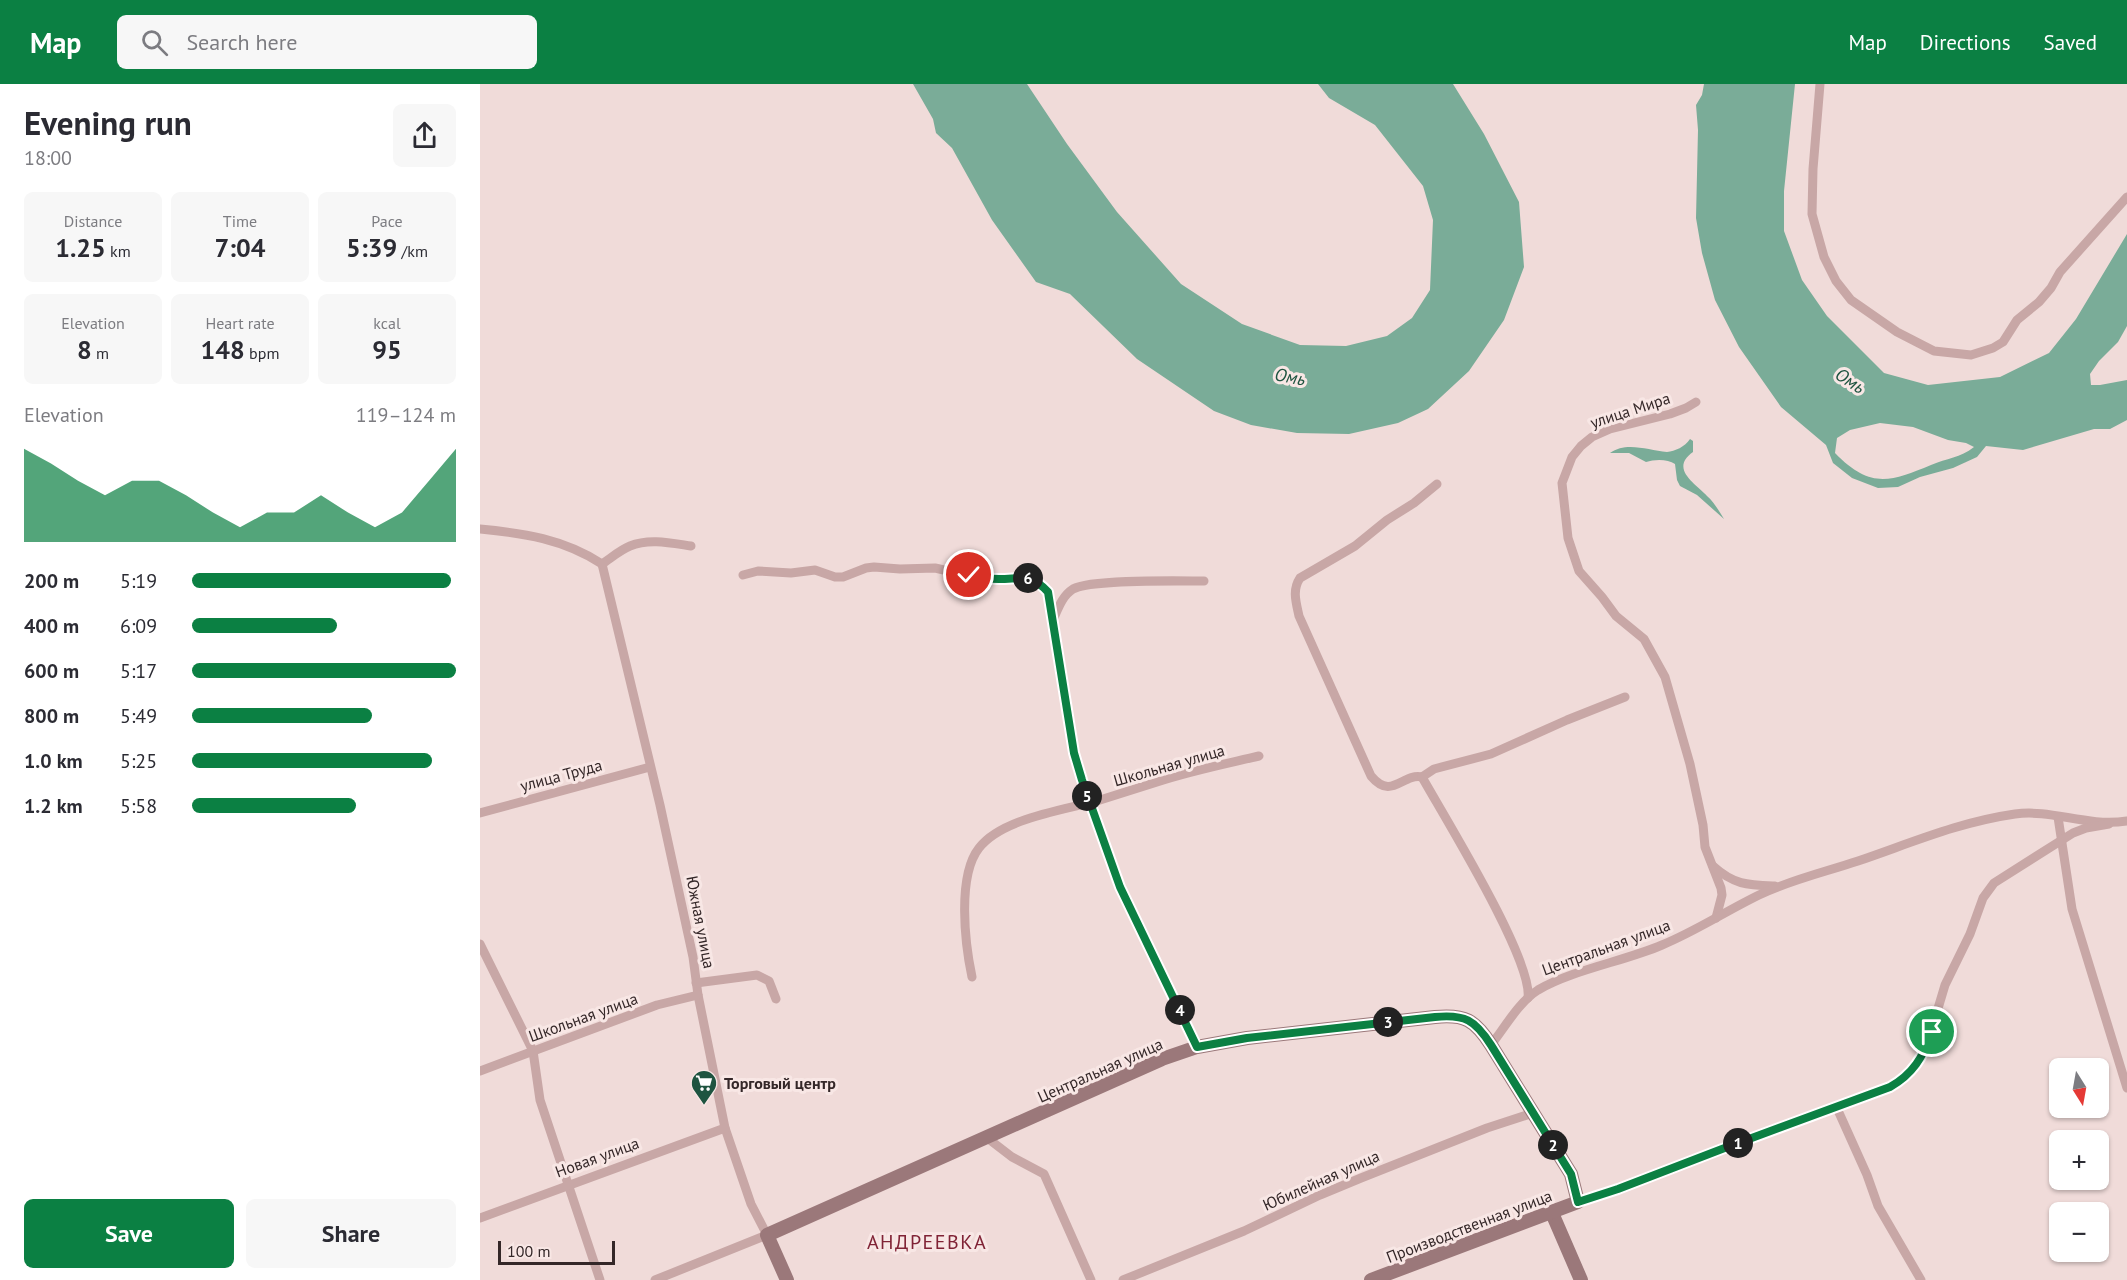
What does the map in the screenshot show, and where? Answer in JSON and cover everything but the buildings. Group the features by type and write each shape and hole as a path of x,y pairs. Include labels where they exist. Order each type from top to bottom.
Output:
{"street":[{"path":"1820,84 1812,214 1824,257 1836,281 1851,300 1897,332 1934,351 1971,355 2004,342 2017,320 2039,302 2051,288 2060,272 2127,197"},
{"name":"улица Мира","path":"1696,402 1670,414 1610,429 1592,437 1572,457 1562,483 1568,538 1579,571 1616,616 1644,639 1665,677 1690,764 1703,825 1705,848 1710,863"},
{"path":"1437,484 1355,546 1300,578 1296,585 1299,616 1371,776 1377,783 1385,787 1394,787 1416,776 1422,777 1434,769 1491,754 1624,697"},
{"path":"480,529 534,535 558,542 602,564 629,546 642,542 652,541 691,546"},
{"name":"Южная улица","path":"602,564 660,805 693,957 698,995 725,1128 751,1204 787,1280"},
{"path":"743,575 758,571 791,573 815,570 843,577 874,567 935,568 984,579 1027,577 1035,580 1048,592 1074,753 1120,887 1197,1047"},
{"path":"1052,623 1066,594 1079,587 1204,581"},
{"name":"Школьная улица","path":"972,977 966,930 966,888 971,861 979,847 1000,831 1014,824 1157,782 1259,756"},
{"name":"улица Труда","path":"480,813 650,767"},
{"path":"1422,777 1496,908 1525,975 1528,998"},
{"name":"Центральная улица","path":"655,1280 767,1235 1162,1059 1197,1047 1247,1038 1451,1015 1461,1016 1478,1027 1491,1045 1528,998 1540,989 1664,944 1780,886 1858,861 1951,827 2030,812 2109,824 2127,822"},
{"path":"2058,817 2072,909 2126,1085"},
{"path":"1491,1045 1571,1174 1578,1202 1618,1189 1890,1087 1903,1079 1925,1052 1945,985 1970,934 1986,891 1994,883 2073,833 2109,824"},
{"path":"1710,863 1726,877 1738,883 1780,886"},
{"path":"1710,863 1722,895 1716,918"},
{"path":"480,944 533,1051 540,1100 600,1280"},
{"path":"696,983 757,975 769,981 776,999"},
{"name":"Школьная улица","path":"480,1071 657,1005 698,995"},
{"path":"1836,1106 1868,1175 1878,1206 1921,1280"},
{"name":"Юбилейная улица","path":"1123,1280 1244,1231 1340,1186 1476,1132 1533,1113"},
{"name":"Новая улица","path":"480,1218 567,1184 725,1128"},
{"path":"986,1137 1012,1157 1044,1174 1091,1280"},
{"name":"Производственная улица","path":"1371,1280 1578,1202"},
{"path":"1552,1213 1581,1280"}],"water":[{"name":"Омь","path":"913,84 1027,84 1117,212 1181,284 1242,324 1300,345 1346,346 1387,336 1412,318 1430,290 1433,220 1423,186 1375,125 1329,98 1318,84 1453,84 1484,134 1519,202 1524,267 1504,320 1469,371 1428,409 1398,423 1349,434 1297,433 1251,425 1214,411 1137,359 1070,294 1036,282 992,220 952,148 936,133 933,119"},
{"name":"Омь","path":"1704,84 1795,84 1784,191 1784,231 1802,280 1827,316 1884,373 1928,385 2000,377 2049,353 2076,319 2127,234 2127,326 2118,342 2090,374 2091,385 2127,380 2127,420 2110,429 2094,429 2023,450 1986,446 1977,457 1898,487 1878,488 1852,478 1833,463 1826,445 1781,407 1739,347 1715,300 1702,253 1696,218 1698,130 1696,105 1702,95","holes":["1880,423 1913,427 1974,447 1958,456 1904,475 1881,479 1859,472 1847,465 1835,453 1837,438 1850,430"]},
{"path":"1690,439 1693,441 1693,452 1686,458 1684,470 1691,481 1712,501 1724,519 1697,495 1680,486 1675,464 1661,460 1646,462 1629,453 1610,453 1616,449 1630,447 1667,452 1676,450"}],"place":[{"name":"Торговый центр","path":"704,1106"}],"district":[{"name":"АНДРЕЕВКА","path":"927,1242"}],"route":[{"path":"969,575 984,579 1027,577 1042,585 1048,592 1074,753 1082,780 1120,887 1197,1047 1247,1038 1451,1015 1461,1016 1478,1027 1491,1045 1571,1174 1578,1202 1890,1087 1912,1071 1925,1052 1932,1032"}]}
